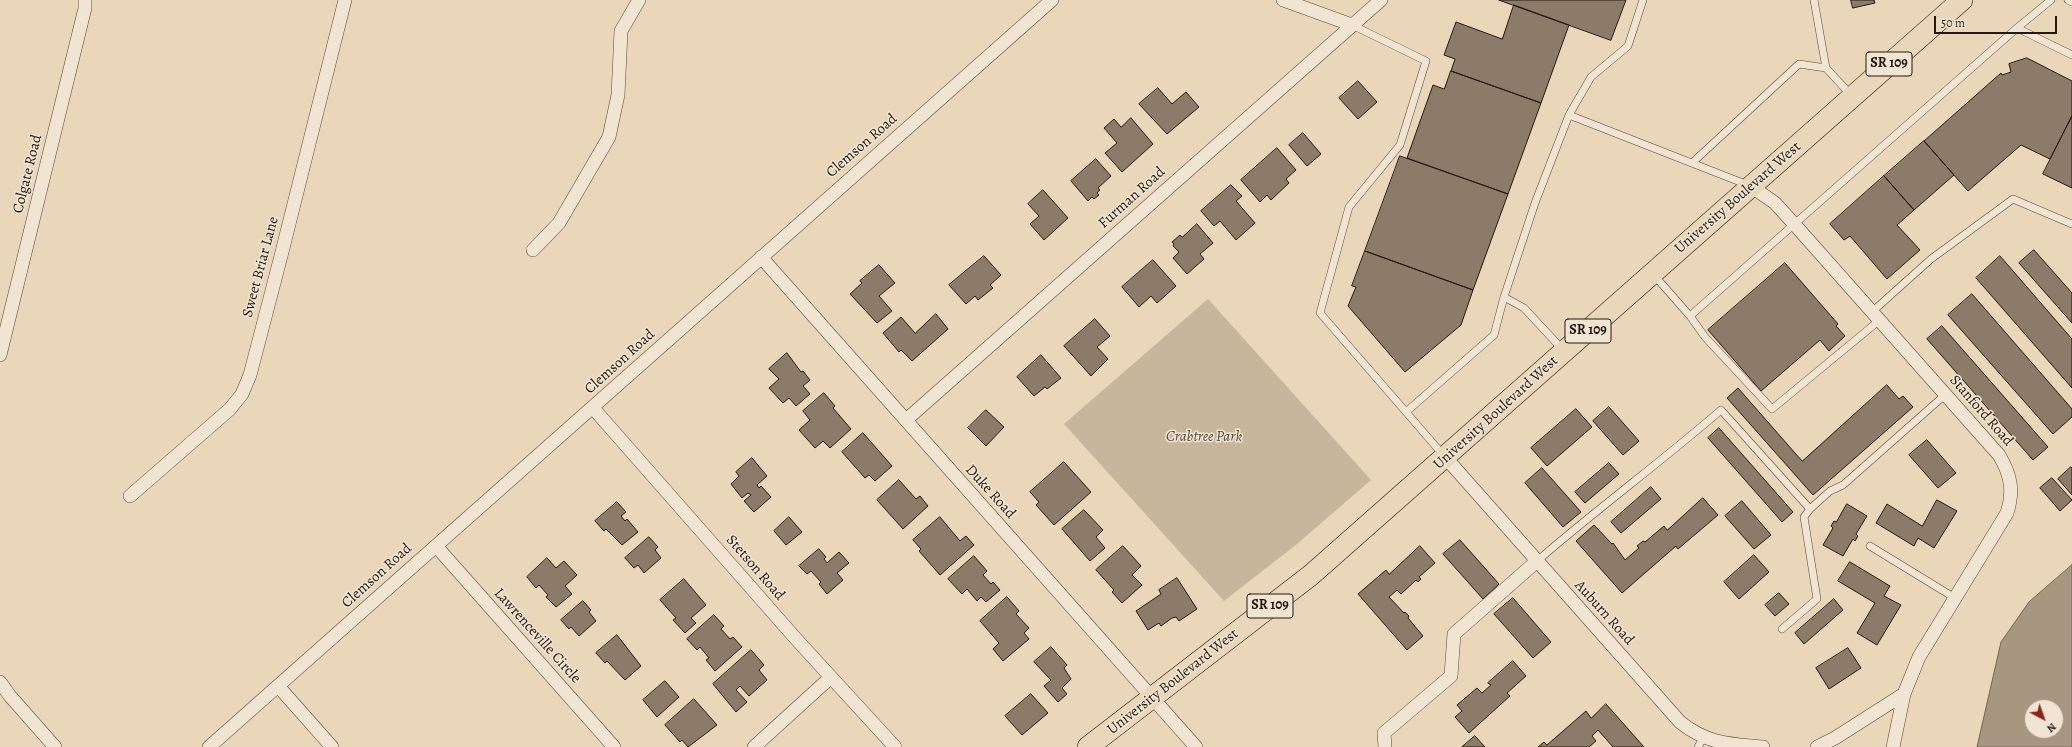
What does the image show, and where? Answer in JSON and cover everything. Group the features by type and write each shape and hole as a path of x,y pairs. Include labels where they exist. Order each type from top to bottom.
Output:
{"main road":[{"path":"1926,32 1942,0"},
{"name":"University Boulevard West","path":"1088,747 1311,575 1446,458 1962,0"}],"street":[{"name":"Colgate Road","path":"0,355 85,8 85,0"},
{"name":"Sweet Briar Lane","path":"130,496 230,409 242,394 250,375 345,0"},
{"path":"533,250 559,223 609,137 618,95 621,31 639,0"},
{"name":"Clemson Road","path":"209,747 1052,0"},
{"path":"1283,0 1352,25"},
{"name":"Furman Road","path":"906,420 1381,0"},
{"name":"Stanford Road","path":"1752,187 1775,203 1877,315 1999,455 2008,470 2011,486 2011,499 2007,514 1919,657 1904,694 1893,747"},
{"name":"Duke Road","path":"761,257 1196,747"},
{"name":"Stetson Road","path":"593,408 831,677 895,747"},
{"name":"Auburn Road","path":"1446,458 1680,722 1701,742 1763,747"},
{"name":"Lawrenceville Circle","path":"436,546 614,747"},
{"path":"1385,747 1384,733 1451,676 1454,634 1537,561"},
{"path":"754,747 831,677"},
{"path":"0,682 10,696 54,746"},
{"path":"278,686 332,747"},
{"path":"1817,747 1835,738 1904,694"}],"lane":[{"path":"1406,412 1494,335 1504,297 1535,203 1569,115 1591,77 1628,46 1643,0"},
{"path":"1814,0 1826,68 1853,97"},
{"path":"1690,316 2017,28 2051,0"},
{"path":"2068,0 2072,2"},
{"path":"1352,25 1426,61 1400,145 1349,207 1320,313 1446,458"},
{"path":"2017,28 2072,55"},
{"path":"1692,163 1799,64 1826,68"},
{"path":"1569,115 1752,187"},
{"path":"1653,274 1690,316 1705,337 1772,409 1877,315 1931,259 2013,199 2072,224"},
{"path":"1504,297 1524,308 1564,352"},
{"path":"1782,629 1817,599 1804,517 1810,509 1830,491 1843,485 1946,394"},
{"path":"1537,561 1589,516 1661,462 1721,410 1810,509"},
{"path":"1870,546 1955,598"}],"green space":[{"name":"Crabtree Park","path":"1208,299 1371,480 1297,544 1224,601 1064,424"}],"shaded area":[{"path":"2072,565 2072,747 1977,747 2001,642 2029,602"}],"building":[{"path":"1499,0 1626,0 1611,40"},
{"path":"1851,0 1874,0 1875,3 1853,8"},
{"path":"1514,5 1569,25 1541,103 1451,71 1455,59 1444,55 1456,22 1502,39"},
{"path":"2027,58 2072,81 2072,116 2050,159 2021,145 1968,191 1924,141 2001,73 2002,75 2011,72 2009,64"},
{"path":"1451,71 1541,103 1508,194 1407,158 1433,85 1444,89"},
{"path":"1358,81 1377,102 1358,119 1339,98"},
{"path":"1158,88 1172,104 1186,92 1199,107 1167,134 1139,104"},
{"path":"2072,116 2072,188 2043,174"},
{"path":"1131,118 1153,144 1122,172 1105,153 1117,143 1104,128 1114,119 1121,127"},
{"path":"1303,133 1321,154 1307,166 1289,145"},
{"path":"1924,141 1954,175 1914,210 1884,176"},
{"path":"1277,148 1296,170 1286,179 1289,183 1271,200 1267,195 1260,202 1241,180"},
{"path":"1400,156 1508,194 1473,290 1365,251"},
{"path":"1096,159 1111,176 1098,188 1100,190 1097,193 1099,195 1094,199 1092,197 1088,201 1071,181"},
{"path":"1884,176 1914,210 1897,225 1920,250 1887,279 1850,236 1844,240 1830,224"},
{"path":"1231,185 1242,196 1236,201 1255,223 1236,240 1220,221 1214,226 1201,211"},
{"path":"1043,190 1068,218 1044,240 1030,224 1039,216 1028,204"},
{"path":"1197,224 1213,243 1200,254 1204,259 1187,274 1173,258 1179,252 1173,246 1174,244 1172,242 1180,235 1182,237"},
{"path":"2034,250 2072,293 2072,323 2019,263"},
{"path":"1365,251 1473,290 1461,325 1405,372 1348,306 1356,287 1352,286"},
{"path":"984,256 1001,275 990,285 993,288 978,300 975,296 966,304 949,285"},
{"path":"2000,256 2072,339 2072,388 1976,278"},
{"path":"1153,260 1176,286 1157,303 1151,296 1139,307 1122,287"},
{"path":"1785,263 1838,324 1836,326 1845,336 1829,351 1820,340 1761,391 1708,330"},
{"path":"879,265 895,283 879,296 892,311 877,323 850,294 862,283 860,281"},
{"path":"1972,294 2072,409 2072,417 2053,434 1948,315"},
{"path":"936,314 948,329 912,361 901,350 899,352 883,333 901,317 915,333"},
{"path":"1095,319 1110,336 1097,347 1108,359 1091,376 1064,346"},
{"path":"1942,326 2048,447 2033,460 1927,339"},
{"path":"787,353 801,372 803,371 810,380 803,386 810,394 796,406 789,398 783,403 769,388 779,379 769,369"},
{"path":"1041,355 1061,378 1047,389 1045,387 1034,396 1017,377"},
{"path":"1887,385 1899,399 1903,396 1913,407 1813,495 1727,398 1738,388 1802,461"},
{"path":"824,393 835,406 833,408 851,429 830,448 823,441 815,448 799,430 810,420 803,411"},
{"path":"1609,407 1639,441 1623,455 1593,421"},
{"path":"1576,409 1592,427 1547,466 1531,448"},
{"path":"986,410 1004,427 986,446 968,428"},
{"path":"1719,428 1793,512 1782,522 1708,438"},
{"path":"863,433 892,466 875,481 869,475 865,478 842,452"},
{"path":"1927,440 1956,473 1938,488 1909,455"},
{"path":"752,458 767,476 757,485 759,488 761,486 771,497 754,512 744,501 751,495 748,493 742,498 731,484 739,476 736,472"},
{"path":"1064,462 1091,492 1054,525 1036,505 1039,502 1030,492"},
{"path":"1609,463 1619,474 1585,503 1575,492"},
{"path":"2071,467 2072,468 2072,495 2058,479"},
{"path":"1542,468 1581,512 1563,527 1525,483"},
{"path":"2052,478 2072,500 2060,511 2040,488"},
{"path":"899,480 916,499 920,496 928,506 903,529 877,500"},
{"path":"1651,487 1661,499 1621,533 1611,522"},
{"path":"1703,498 1718,515 1678,549 1676,546 1622,593 1576,541 1594,525 1612,544 1613,543 1625,560 1639,548 1637,546 1643,541 1645,542 1664,526 1667,530"},
{"path":"1937,500 1957,511 1934,548 1918,538 1914,546 1876,523 1887,504 1922,526"},
{"path":"1742,501 1771,535 1754,549 1725,516"},
{"path":"617,502 626,512 621,516 625,521 627,519 638,532 622,545 606,529 604,531 595,521"},
{"path":"1847,504 1867,516 1856,534 1858,536 1855,541 1853,539 1843,556 1823,545 1833,528 1831,526 1834,521 1836,522"},
{"path":"1084,510 1103,530 1096,537 1105,548 1090,561 1062,529"},
{"path":"789,517 802,532 786,545 774,531"},
{"path":"940,517 960,541 966,536 974,545 940,575 919,551 921,549 913,540"},
{"path":"649,537 658,547 655,550 661,558 644,573 638,565 634,568 625,558"},
{"path":"1460,540 1499,584 1483,599 1443,554"},
{"path":"1123,546 1141,566 1132,575 1142,585 1122,603 1112,592 1114,590 1096,570"},
{"path":"1420,546 1435,563 1419,577 1421,579 1418,582 1416,580 1401,594 1397,590 1389,597 1404,613 1405,612 1409,616 1408,618 1423,636 1407,650 1358,594 1386,570 1389,574"},
{"path":"819,549 826,557 824,559 827,563 839,552 849,563 837,573 843,580 827,594 819,584 821,582 811,571 807,574 799,566"},
{"path":"1754,555 1769,572 1739,599 1724,582"},
{"path":"974,556 987,571 983,575 991,584 993,582 1000,590 986,602 981,597 977,601 967,589 962,594 948,579"},
{"path":"547,558 556,568 564,561 577,575 565,586 572,594 556,607 546,597 548,595 539,585 536,588 527,577"},
{"path":"1850,562 1890,586 1884,596 1901,605 1877,645 1857,633 1875,603 1838,581"},
{"path":"1177,578 1197,609 1179,621 1176,617 1172,618 1161,626 1159,623 1148,630 1136,611 1161,594 1159,590"},
{"path":"684,579 706,605 691,618 696,623 685,633 673,620 676,618 660,600"},
{"path":"1779,593 1789,604 1775,616 1765,605"},
{"path":"1007,597 1019,611 1016,614 1029,628 1024,633 1029,639 1003,661 993,649 999,643 980,621"},
{"path":"1513,598 1551,642 1533,658 1494,614"},
{"path":"1834,599 1843,610 1804,644 1795,633"},
{"path":"583,601 591,610 589,612 596,621 579,636 571,627 569,629 561,620"},
{"path":"714,615 724,626 721,629 730,639 733,637 742,647 715,671 706,660 709,658 700,647 697,650 687,639"},
{"path":"617,635 641,666 625,680 607,661 605,663 596,653"},
{"path":"1051,647 1067,665 1064,668 1071,679 1062,688 1067,694 1058,702 1044,686 1051,680 1034,662"},
{"path":"1848,648 1861,668 1829,689 1816,668"},
{"path":"751,650 764,665 759,670 767,680 749,696 740,686 736,690 747,702 736,712 713,684"},
{"path":"1513,661 1526,676 1507,693 1510,696 1469,733 1455,717 1462,711 1457,705 1477,688 1482,693 1491,685 1488,683"},
{"path":"665,681 679,697 657,717 643,700"},
{"path":"1031,694 1048,713 1022,735 1005,716"},
{"path":"694,699 717,725 688,747 682,740 680,742 665,725"},
{"path":"1606,704 1644,747 1613,747 1598,730 1592,736 1596,741 1589,747 1538,747 1544,742 1547,745 1586,711 1591,718"},
{"path":"1475,736 1485,747 1462,747"}]}
